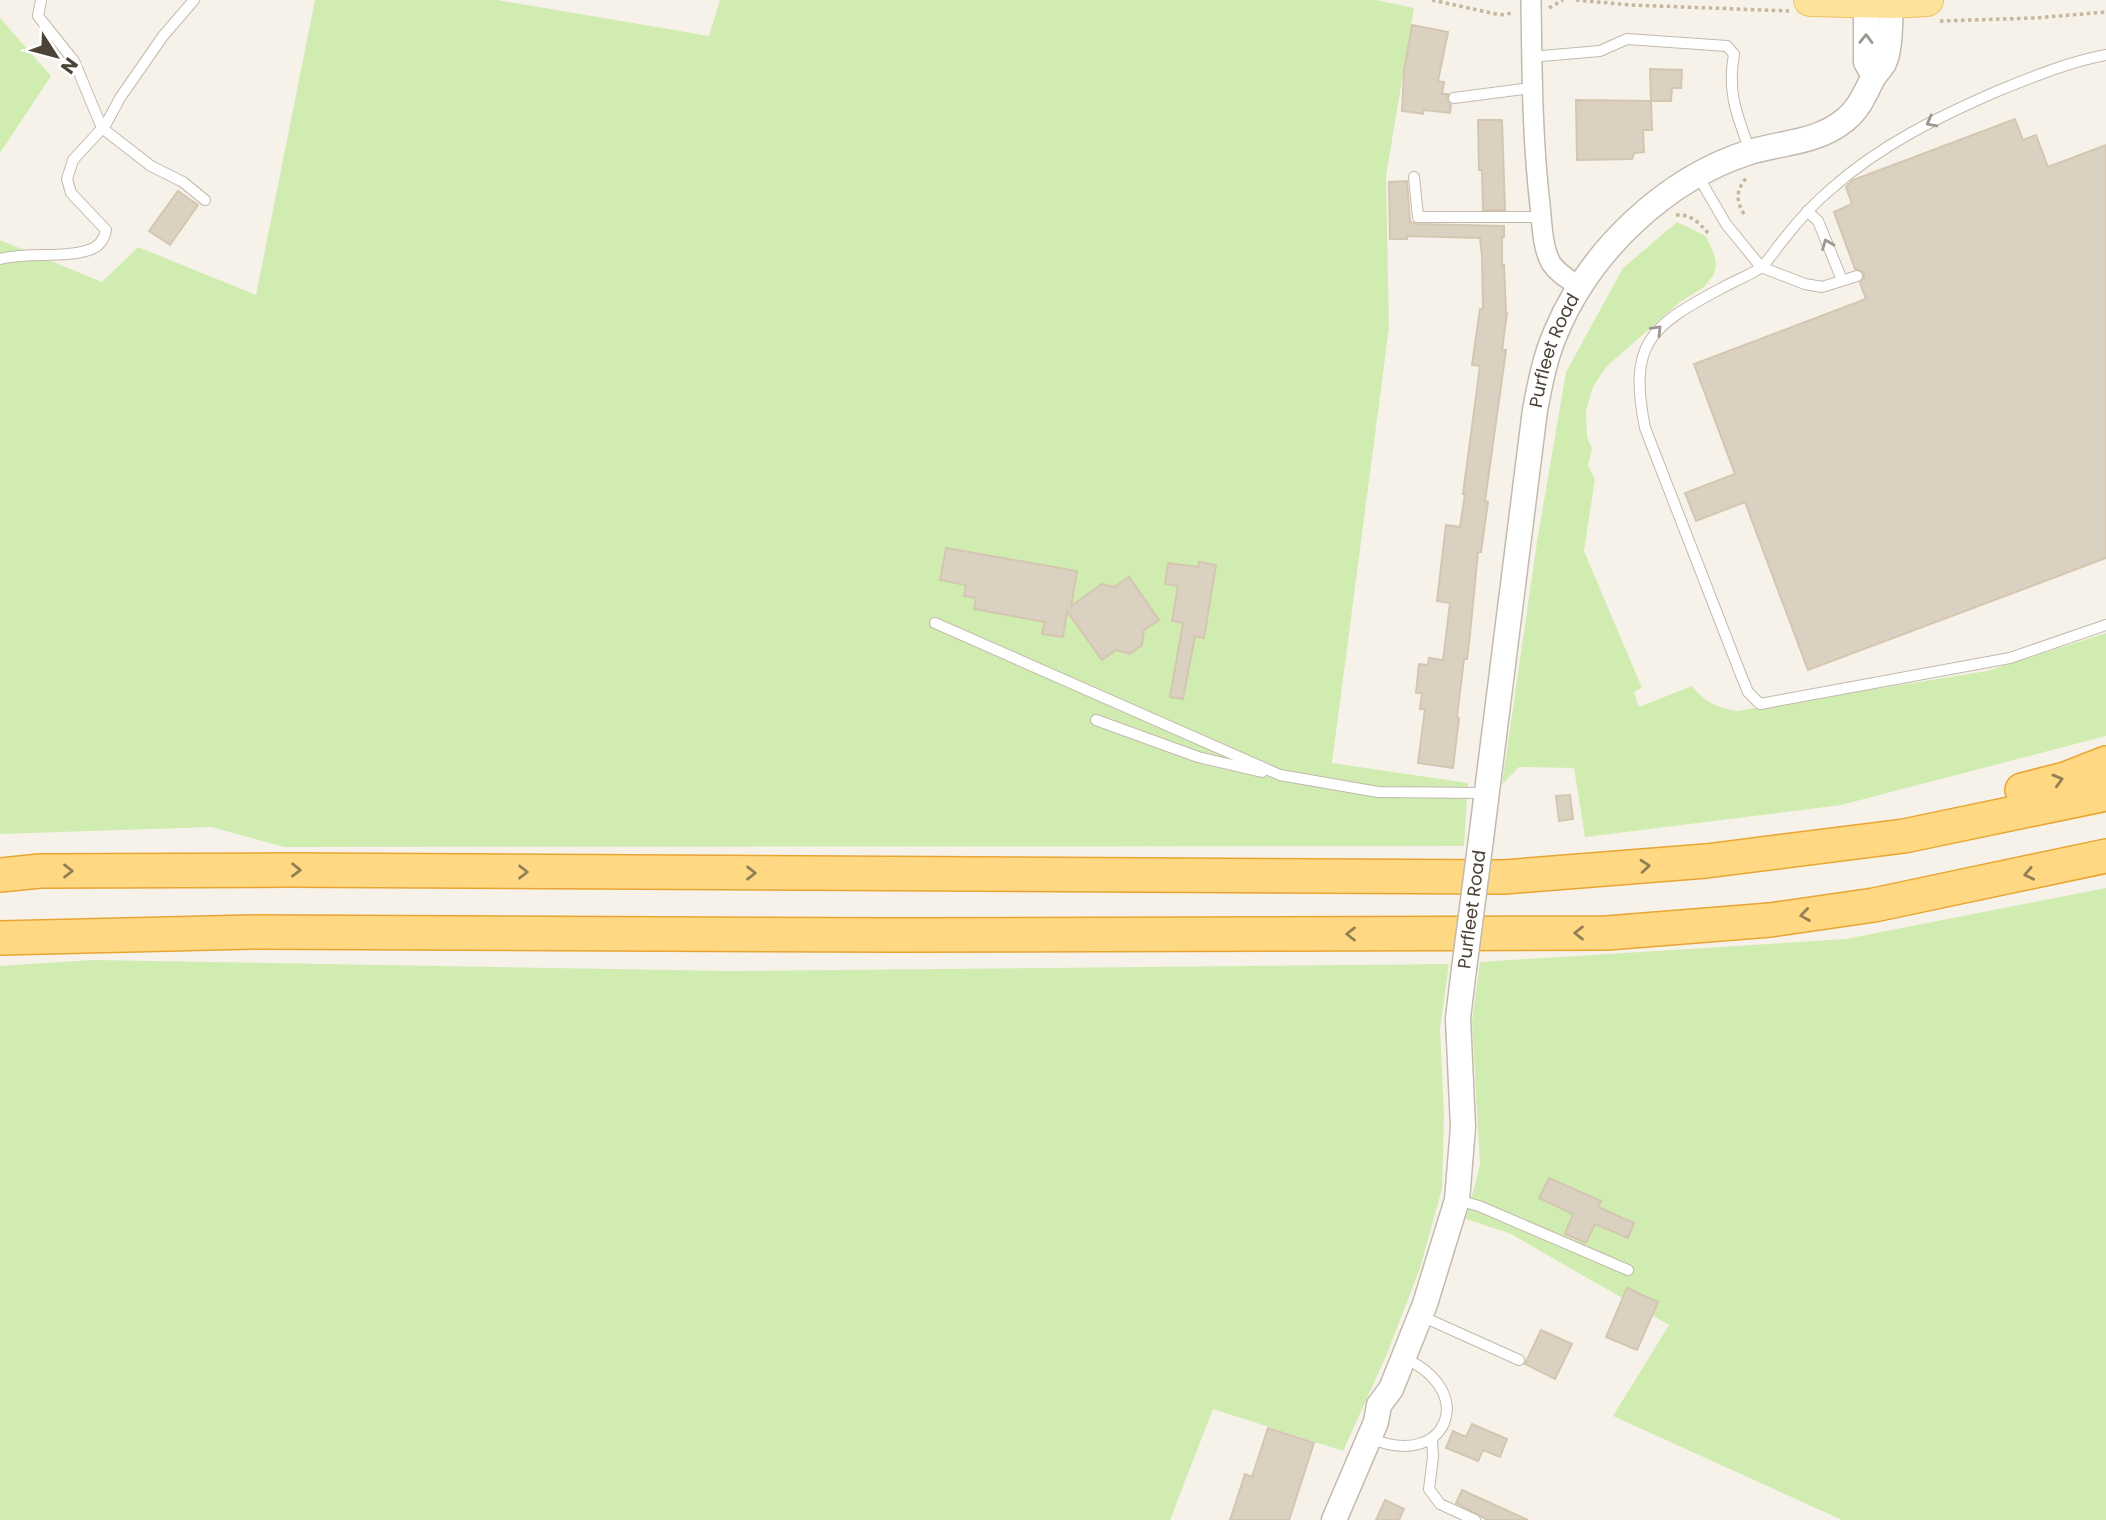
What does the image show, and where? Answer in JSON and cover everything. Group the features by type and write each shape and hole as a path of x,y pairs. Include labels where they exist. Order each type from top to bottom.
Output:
{"highway":[{"path":"1904,836 1945,809 2065,779 2106,763"},
{"path":"0,875 40,871 300,870 1504,877 1706,861 1904,836 2106,794"},
{"path":"0,938 252,932 896,935 1607,933 1770,920 1874,905 2106,856"}],"main road":[{"path":"1805,5 1879,1 1929,10"}],"street":[{"name":"Purfleet Road","path":"1334,1520 1376,1422 1379,1405 1391,1389 1404,1358 1457,1200 1463,1127 1458,1018 1535,410 1556,332 1580,287 1612,243 1667,196 1698,175 1750,152 1808,140 1833,130 1854,112 1884,62 1879,1"},
{"name":"Purfleet Road","path":"1537,7 1530,57 1542,217 1551,263 1562,275 1580,287"}],"lane":[{"path":"41,0 38,16 74,61 102,128 152,166 183,182 205,200"},
{"path":"0,259 14,255 91,250 104,240 106,230 71,193 66,179 73,160 102,128 163,36 194,0"},
{"path":"1530,57 1600,51 1627,39 1727,46 1734,54 1730,74 1731,95 1750,152"},
{"path":"2106,55 2050,70 1934,119 1848,173 1807,211 1761,267 1694,302 1666,321 1649,338 1640,362 1638,393 1645,428 1741,675 1748,692 1760,704 2010,658 2106,625"},
{"path":"1454,98 1531,88"},
{"path":"1698,175 1726,224 1761,267 1805,284 1822,286 1857,276"},
{"path":"1414,177 1418,217 1542,217"},
{"path":"1807,211 1818,221 1842,280"},
{"path":"935,622 1280,775"},
{"path":"1096,720 1198,757 1280,775 1378,792 1486,793"},
{"path":"1457,1200 1479,1206 1628,1270"},
{"path":"1420,1316 1519,1360"},
{"path":"1370,1437 1384,1444 1408,1447 1423,1444 1440,1430 1446,1418 1446,1395 1435,1377 1426,1369 1404,1358"},
{"path":"1432,1439 1429,1489 1440,1504 1475,1520"}],"path":[{"path":"1432,0 1500,15 1516,13"},
{"path":"1537,7 1553,5 1563,0"},
{"path":"1576,0 1631,5 1805,5"},
{"path":"1929,10 2035,18 2106,12"},
{"path":"1673,215 1684,214 1696,220 1708,233"}],"green space":[{"path":"315,0 497,0 709,36 720,0 1376,0 1414,8 1386,176 1389,328 1332,763 1468,783 1464,846 284,847 212,827 0,834 0,240 102,282 138,247 256,295"},
{"path":"0,18 51,76 0,153"},
{"path":"1677,222 1706,236 1714,254 1714,274 1704,287 1680,302 1606,367 1593,387 1586,410 1587,437 1592,448 1588,465 1595,479 1584,551 1642,688 1634,692 1639,707 1692,686 1712,703 1737,711 1987,671 2106,633 2106,736 1841,805 1585,837 1574,768 1519,767 1502,784 1537,542 1566,372 1623,268"},
{"path":"2106,888 2106,1520 1842,1520 1613,1416 1669,1325 1511,1234 1466,1219 1480,1165 1472,1022 1480,962 1846,939"},
{"path":"92,960 730,971 1449,964 1440,1029 1444,1113 1442,1189 1420,1268 1387,1354 1343,1451 1213,1409 1170,1520 0,1520 0,966"}],"building":[{"path":"1412,25 1448,32 1438,81 1444,82 1442,94 1448,94 1450,113 1424,110 1423,114 1402,111 1404,71"},
{"path":"1650,69 1682,70 1681,88 1672,88 1671,101 1651,101"},
{"path":"1576,100 1651,101 1652,130 1643,130 1644,152 1634,153 1632,159 1577,160"},
{"path":"2015,119 2023,140 2036,135 2048,167 2106,145 2106,558 1808,670 1745,502 1696,521 1685,493 1735,474 1694,364 1866,299 1860,283 1864,273 1855,269 1834,212 1852,204 1846,187 1853,180"},
{"path":"1478,120 1502,120 1505,210 1483,210"},
{"path":"1407,181 1410,222 1504,226 1502,265 1507,313 1502,350 1506,350 1485,501 1488,502 1481,552 1478,552 1467,659 1464,659 1453,768 1418,763 1425,709 1420,709 1422,693 1416,693 1419,664 1428,665 1429,658 1443,660 1450,603 1437,601 1446,525 1460,527 1465,494 1480,366 1472,365 1480,309 1483,309 1482,256 1480,238 1407,236 1407,239 1390,239 1389,182"},
{"path":"178,191 198,205 170,245 149,231"},
{"path":"946,548 1077,571 1071,606 1102,584 1114,587 1129,577 1159,620 1144,630 1142,645 1130,654 1116,650 1102,660 1067,611 1063,637 1042,634 1045,622 974,609 976,598 964,596 966,585 940,580"},
{"path":"1199,562 1216,565 1204,638 1195,636 1183,699 1170,697 1183,623 1172,621 1178,586 1165,584 1168,563 1198,567"},
{"path":"1570,795 1573,819 1559,821 1556,796"},
{"path":"1549,1178 1601,1201 1598,1207 1634,1223 1628,1238 1595,1224 1586,1243 1565,1234 1573,1214 1539,1198"},
{"path":"1627,1288 1658,1302 1637,1350 1606,1337"},
{"path":"1541,1330 1572,1344 1555,1379 1525,1364"},
{"path":"1472,1424 1507,1439 1500,1457 1483,1450 1478,1461 1446,1448 1453,1431 1466,1437"},
{"path":"1268,1428 1314,1443 1289,1520 1230,1520 1245,1474 1252,1477"},
{"path":"1462,1490 1528,1520 1488,1520 1456,1503"},
{"path":"1385,1500 1404,1509 1399,1520 1376,1520"}]}
